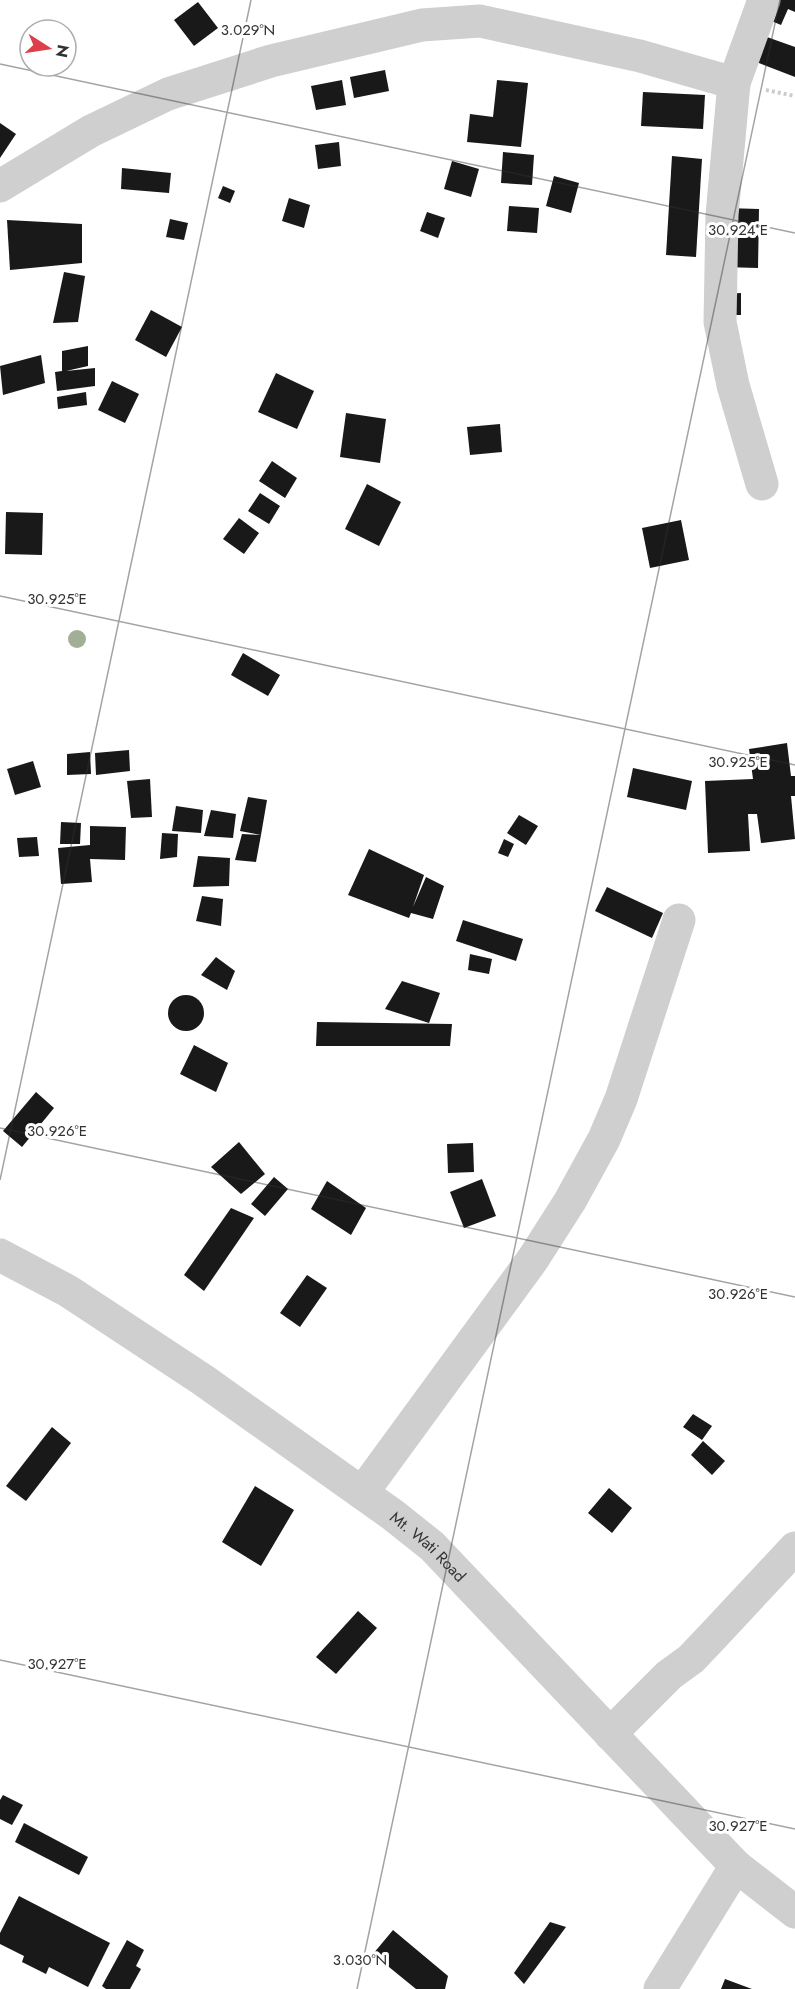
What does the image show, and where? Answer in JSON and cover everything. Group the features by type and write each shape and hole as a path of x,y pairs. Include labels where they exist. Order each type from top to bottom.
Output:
{"street":[{"path":"762,484 733,385 720,322 722,215 734,83 764,0"},
{"path":"0,186 91,131 168,94 271,60 422,25 480,21 640,56 734,83"},
{"path":"362,1493 533,1259 570,1201 604,1139 621,1099 679,920"},
{"name":"Mt. Wati Road","path":"0,1255 68,1291 203,1380 362,1493 432,1546 736,1866 795,1912"},
{"path":"610,1734 669,1675 691,1659 795,1548"},
{"path":"660,1989 736,1866"}],"building":[{"path":"769,0 795,0 795,12 788,9 781,25 762,17"},
{"path":"198,2 218,28 194,46 174,20"},
{"path":"756,33 795,47 795,77 746,58"},
{"path":"385,70 389,91 354,98 350,77"},
{"path":"342,80 346,105 316,110 311,86"},
{"path":"497,80 528,83 521,147 467,142 470,114 493,117"},
{"path":"643,92 705,95 703,129 641,126"},
{"path":"0,123 16,134 0,158"},
{"path":"339,142 341,166 318,169 315,145"},
{"path":"503,152 534,155 532,185 501,183"},
{"path":"672,156 702,159 696,257 666,255"},
{"path":"452,161 479,169 471,197 444,189"},
{"path":"122,168 171,173 169,193 121,189"},
{"path":"554,176 579,183 571,213 546,206"},
{"path":"223,186 235,191 230,203 218,198"},
{"path":"289,198 310,205 304,228 282,221"},
{"path":"509,206 539,208 537,233 507,231"},
{"path":"725,208 759,209 758,268 723,267"},
{"path":"427,212 445,218 438,238 420,231"},
{"path":"170,219 188,223 184,240 166,237"},
{"path":"7,220 82,224 82,263 10,270"},
{"path":"64,272 85,276 78,322 53,323"},
{"path":"741,293 741,315 724,315 724,294"},
{"path":"151,310 182,327 166,357 135,340"},
{"path":"88,346 88,366 66,371 95,368 95,386 57,391 55,372 62,371 62,351"},
{"path":"41,355 45,383 3,395 0,366"},
{"path":"276,373 314,391 297,429 258,412"},
{"path":"112,381 139,394 125,423 98,410"},
{"path":"86,392 87,405 58,409 57,397"},
{"path":"346,413 386,419 380,463 340,457"},
{"path":"500,424 502,452 470,455 467,427"},
{"path":"272,461 297,478 285,498 259,481"},
{"path":"367,484 401,502 379,546 345,529"},
{"path":"260,493 280,506 269,524 248,511"},
{"path":"6,512 43,513 42,555 5,554"},
{"path":"239,518 259,533 244,554 223,539"},
{"path":"681,520 689,560 650,568 642,528"},
{"path":"243,653 280,675 268,696 231,675"},
{"path":"787,743 791,776 795,776 795,796 791,796 795,839 761,843 757,814 748,814 750,851 708,853 705,781 753,779 749,749"},
{"path":"129,750 130,771 96,775 95,753"},
{"path":"90,752 91,774 67,775 67,754"},
{"path":"33,761 41,787 15,795 7,769"},
{"path":"633,768 692,781 686,810 627,797"},
{"path":"150,779 152,817 131,818 127,781"},
{"path":"248,797 267,800 261,835 240,831"},
{"path":"176,806 203,810 201,833 172,831"},
{"path":"211,810 236,814 233,838 204,836"},
{"path":"519,815 538,826 526,845 507,833"},
{"path":"61,822 81,823 80,844 60,844"},
{"path":"90,826 126,827 125,860 90,859 92,882 61,884 58,848 90,845"},
{"path":"162,833 178,834 177,857 160,859"},
{"path":"242,834 261,835 256,862 235,860"},
{"path":"37,837 39,856 19,857 17,838"},
{"path":"504,839 514,844 508,857 498,853"},
{"path":"369,849 424,875 413,907 426,877 444,886 433,919 411,913 409,918 348,895"},
{"path":"198,856 230,858 229,886 193,887"},
{"path":"607,887 663,913 652,938 595,911"},
{"path":"202,896 223,899 221,926 196,921"},
{"path":"463,920 523,939 516,961 456,941"},
{"path":"470,954 492,959 489,974 468,970"},
{"path":"216,957 235,971 227,990 201,975"},
{"path":"402,981 440,993 429,1023 385,1009"},
{"path":"186,995 199,1000 204,1013 199,1026 186,1031 173,1026 168,1013 173,1000"},
{"path":"317,1022 452,1024 450,1046 316,1046"},
{"path":"194,1045 228,1063 216,1092 180,1074"},
{"path":"36,1092 54,1108 22,1147 3,1131"},
{"path":"239,1142 265,1174 241,1194 211,1167"},
{"path":"473,1143 474,1172 448,1173 447,1144"},
{"path":"274,1177 288,1189 265,1216 251,1204"},
{"path":"482,1179 496,1216 464,1228 450,1192"},
{"path":"327,1181 366,1208 351,1235 311,1209"},
{"path":"231,1208 254,1218 204,1291 184,1275"},
{"path":"307,1275 327,1288 300,1327 280,1313"},
{"path":"693,1414 712,1426 702,1440 683,1427"},
{"path":"52,1427 71,1443 26,1501 6,1486"},
{"path":"703,1441 725,1461 712,1475 691,1455"},
{"path":"255,1486 294,1510 261,1566 222,1542"},
{"path":"609,1488 632,1508 612,1533 588,1513"},
{"path":"358,1611 377,1628 336,1674 316,1657"},
{"path":"3,1795 23,1805 12,1825 0,1819 0,1800"},
{"path":"24,1823 88,1857 79,1875 15,1842"},
{"path":"19,1896 110,1943 88,1987 49,1967 46,1974 22,1962 24,1956 0,1944 0,1933"},
{"path":"550,1922 566,1927 524,1984 514,1973"},
{"path":"393,1930 448,1976 445,1989 416,1989 373,1954"},
{"path":"127,1940 144,1950 136,1966 141,1969 130,1989 106,1989 102,1986"},
{"path":"725,1979 752,1989 721,1989"}]}
